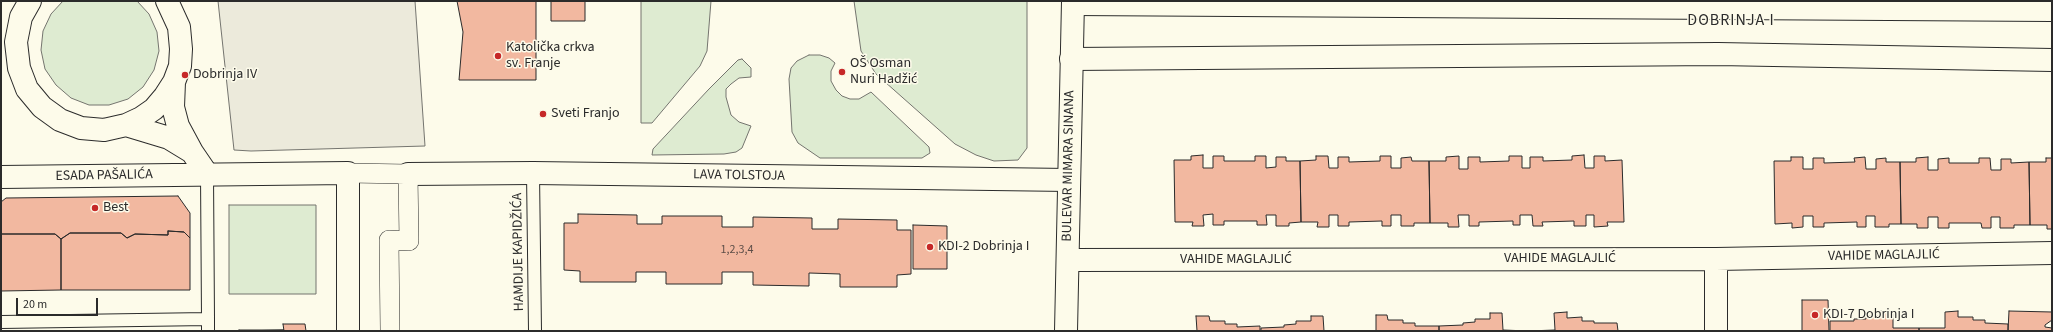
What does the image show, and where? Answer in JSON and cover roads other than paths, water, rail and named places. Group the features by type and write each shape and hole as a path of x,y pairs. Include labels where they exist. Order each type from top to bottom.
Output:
{"street":[{"path":"26,9 16,42 19,68 28,89 42,107 60,120 81,128 104,130 126,125 141,118 154,109 174,82 180,66 181,49 179,27 167,1"},
{"path":"1073,2 2052,10"},
{"name":"BULEVAR MIMARA SINANA","path":"1066,331 1073,2"},
{"path":"1,29 26,9"},
{"path":"1,54 19,68"},
{"path":"1071,58 1718,54 2052,60"},
{"path":"174,82 173,107 178,126 192,152 207,174"},
{"path":"126,125 170,138 192,152"},
{"path":"348,331 348,173 408,174 409,241 389,240 390,331"},
{"name":"ESADA PAŠALIĆA","path":"1,177 348,173"},
{"name":"LAVA TOLSTOJA","path":"408,174 533,173 1069,180"},
{"name":"VAHIDE MAGLAJLIĆ","path":"1068,260 1716,259 2052,253"},
{"path":"1716,259 1716,331"}],"lane":[{"name":"HAMDIJE KAPIDŽIĆA","path":"533,173 535,331"},
{"path":"207,174 208,331"},
{"path":"1,322 208,319"}],"place":[{"name":"Katolička crkva sv. Franje","path":"498,56"},
{"name":"OŠ Osman Nuri Hadžić","path":"842,72"},
{"name":"Dobrinja IV","path":"185,75"},
{"name":"Sveti Franjo","path":"543,114"},
{"name":"Best","path":"95,208"},
{"name":"KDI-2 Dobrinja I","path":"930,247"},
{"name":"KDI-7 Dobrinja I","path":"1815,315"}],"district":[{"name":"DOBRINJA I","path":"1731,21"}]}
